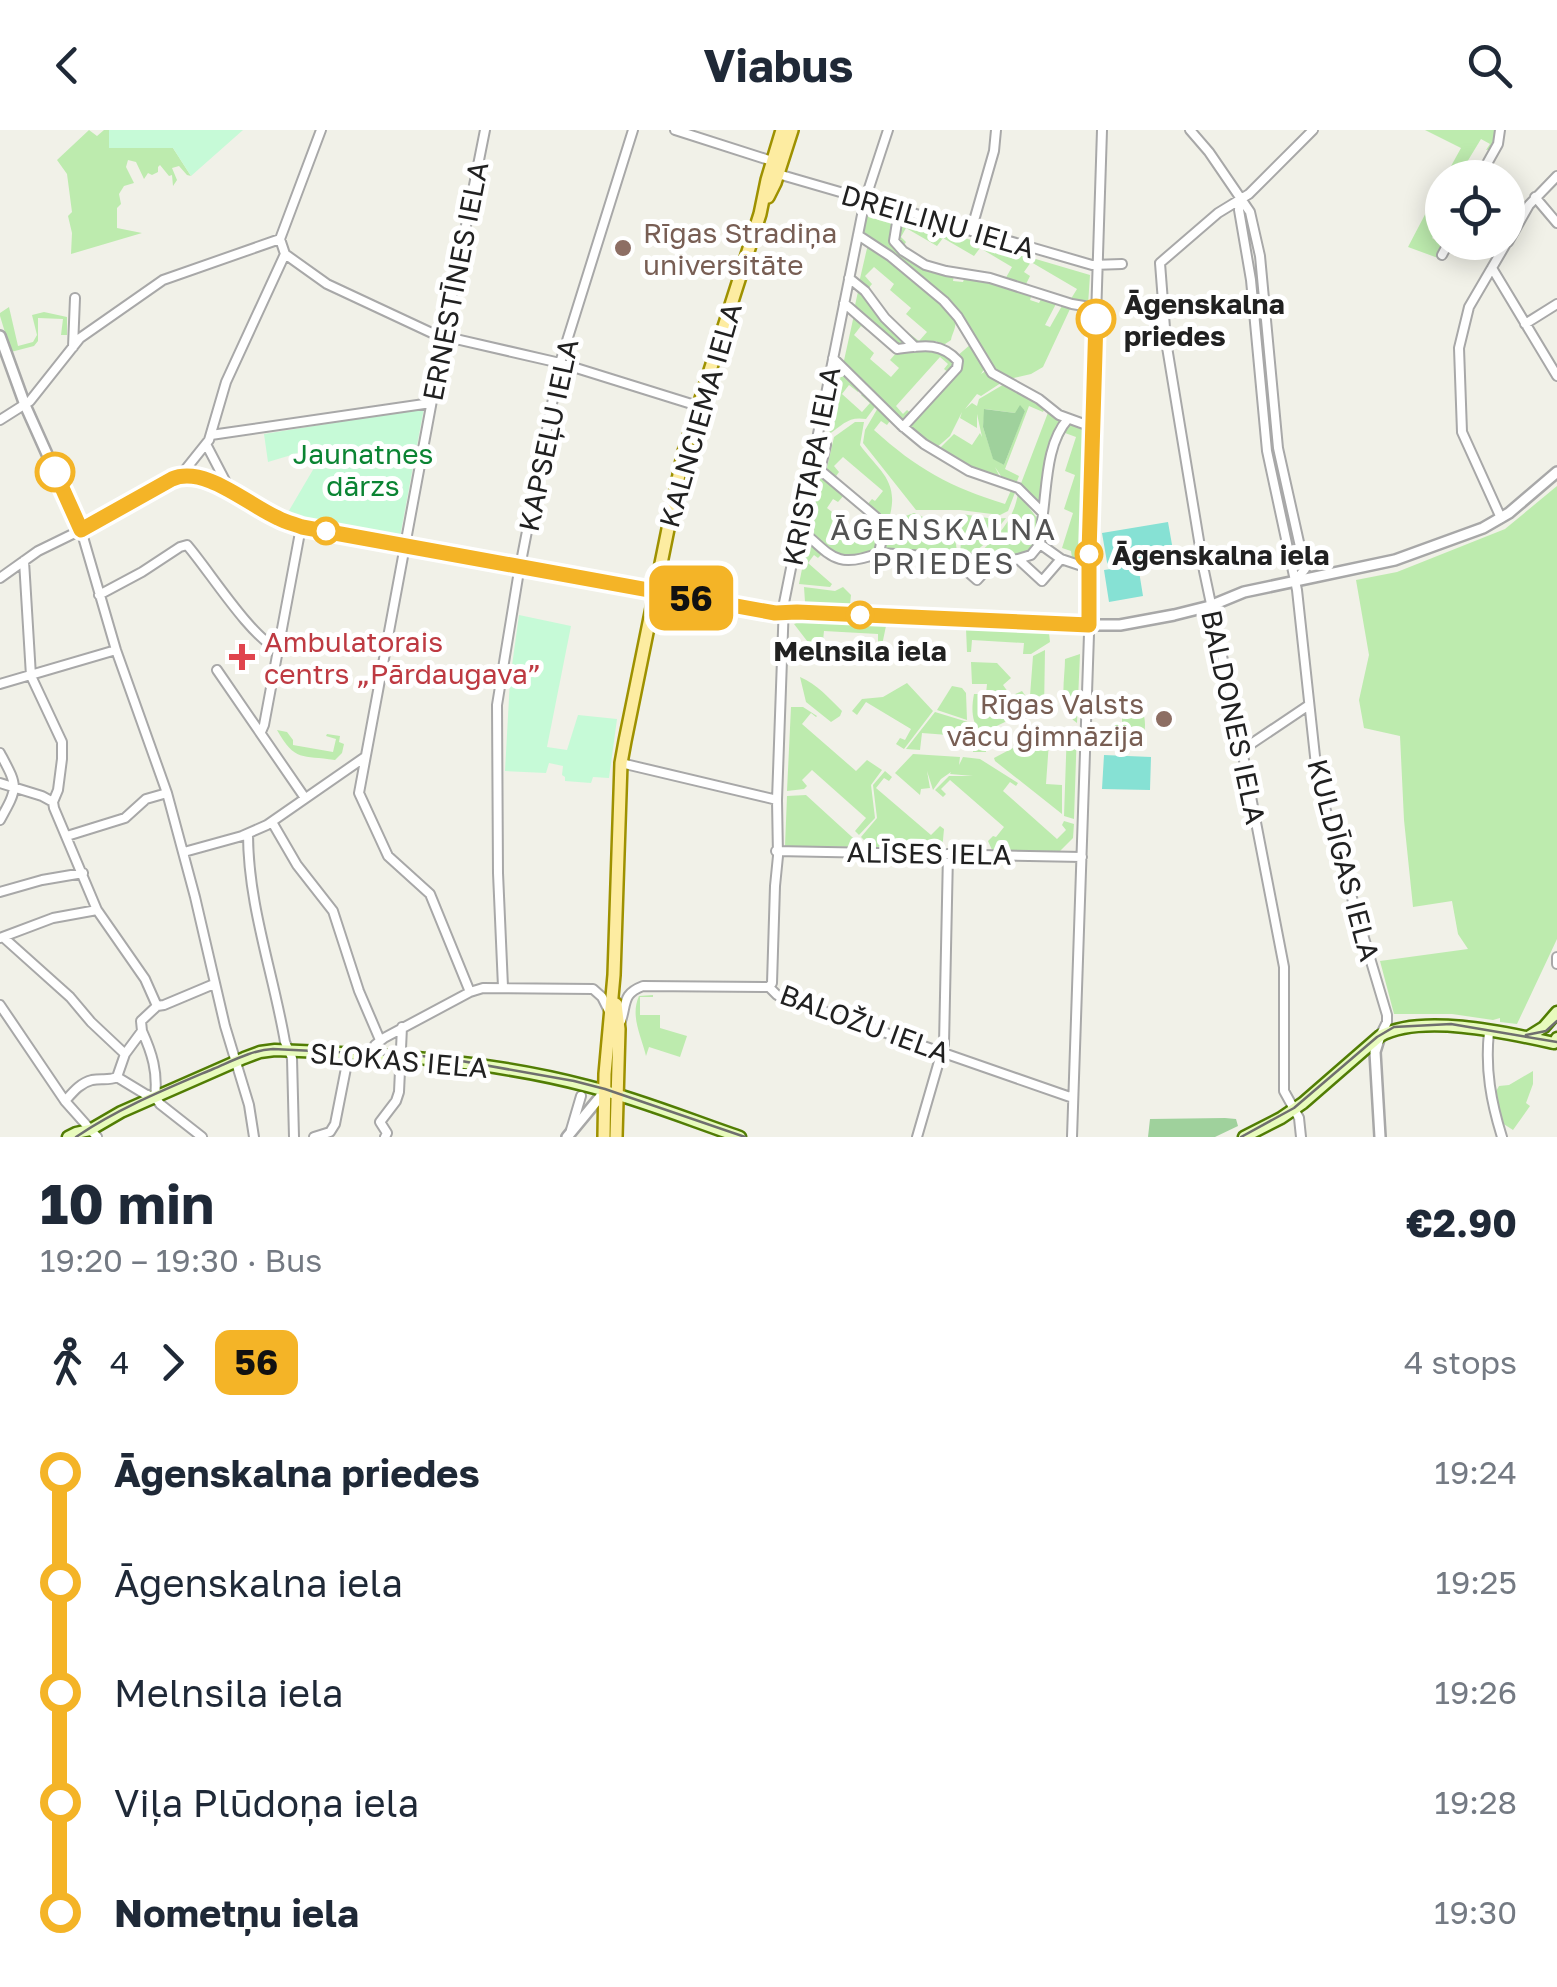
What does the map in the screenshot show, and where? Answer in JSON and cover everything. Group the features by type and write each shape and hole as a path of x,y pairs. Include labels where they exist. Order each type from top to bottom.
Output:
{"main road":[{"name":"KALNCIEMA IELA","path":"604,1137 621,763 676,486 782,130"},
{"name":"KALNCIEMA IELA","path":"760,214 792,130"},
{"name":"KALNCIEMA IELA","path":"614,975 619,1028 616,1137"},
{"path":"1528,1037 1557,1012"},
{"path":"1244,1137 1294,1110 1380,1036 1396,1028 1456,1026 1556,1042"},
{"name":"SLOKAS IELA","path":"68,1137 76,1132 93,1134 111,1117 267,1050 439,1059 516,1072 604,1090 740,1137"}],"street":[{"path":"321,130 280,240 285,254 327,284 434,334 560,363 698,406"},
{"name":"ERNESTĪNES IELA","path":"360,785 485,130"},
{"name":"KAPSEĻU IELA","path":"503,986 497,705 560,363 633,130"},
{"path":"675,130 772,162"},
{"name":"KRISTAPA IELA","path":"769,988 778,859 783,612 799,528 826,445 816,441 865,200 888,130"},
{"path":"970,230 994,152 996,130"},
{"path":"1072,1137 1102,130"},
{"name":"KULDĪGAS IELA","path":"1190,130 1250,212 1260,256 1278,448 1304,569 1296,580"},
{"path":"1240,200 1313,130"},
{"path":"1489,160 1500,130"},
{"name":"DREILIŅU IELA","path":"778,174 1097,267"},
{"path":"1525,214 1557,176"},
{"path":"1535,198 1556,220"},
{"name":"KULDĪGAS IELA","path":"1240,200 1238,210 1249,257 1267,451 1296,580 1318,784 1387,1014 1375,1052 1380,1137"},
{"name":"BALDONES IELA","path":"1240,200 1203,224 1160,263 1166,340 1210,606 1284,967 1284,1091 1300,1118 1301,1137"},
{"path":"899,210 894,241 920,262 1096,308"},
{"path":"858,235 944,301 992,373 1068,419 1092,428"},
{"path":"0,420 25,405 80,338 162,280 280,240"},
{"path":"0,578 38,551 182,475 208,440 231,371 285,254"},
{"path":"1249,257 1260,256"},
{"path":"1497,260 1466,314 1459,361 1462,432 1501,518"},
{"path":"1097,267 1122,264"},
{"path":"1492,268 1557,376"},
{"path":"849,278 916,347"},
{"path":"73,347 74,298"},
{"path":"844,303 897,349 942,348 958,364 903,427"},
{"path":"1525,324 1557,304"},
{"path":"0,336 25,405 81,530 116,650 167,793 254,1137"},
{"path":"833,358 903,427 950,461 1018,488 1043,513"},
{"path":"208,440 431,404"},
{"path":"799,528 835,559 852,562 879,554 995,560 1031,555 1040,544 1051,456 1061,426 1068,419"},
{"path":"208,440 231,492"},
{"path":"1267,451 1278,448"},
{"path":"816,469 876,518 884,529 879,554"},
{"path":"182,475 206,480 302,527 770,612 1089,625 1139,622 1210,606 1244,592 1395,560 1484,528 1557,472"},
{"path":"261,732 302,527"},
{"path":"1040,544 1061,560 1088,568"},
{"path":"99,595 187,546 269,645 278,649"},
{"path":"952,558 977,580 995,560"},
{"path":"1018,559 1042,580 1061,560"},
{"path":"24,561 30,676 62,742 58,790 53,802"},
{"path":"0,684 116,650"},
{"path":"217,670 305,798"},
{"path":"1242,750 1309,704"},
{"path":"0,753 16,789 0,820"},
{"path":"184,852 248,834 272,822 365,758"},
{"path":"621,763 777,800"},
{"path":"346,771 360,785 359,794 388,856 430,894 470,992"},
{"path":"0,782 53,802 97,910 158,1006"},
{"path":"67,836 125,818 146,800 167,793"},
{"path":"272,822 333,911 355,981 380,1040"},
{"path":"248,834 248,866 255,904 285,1042 292,1058 294,1137"},
{"name":"ALĪSES IELA","path":"776,851 1082,858"},
{"path":"916,1137 943,1052 948,854"},
{"path":"0,892 83,873"},
{"path":"97,910 52,918 2,937 70,997 124,1054"},
{"path":"202,1137 155,1097 154,1060 141,1021 158,1006 214,984"},
{"name":"BALOŽU IELA","path":"619,1028 628,995 643,986 769,988 777,995 1073,1098"},
{"path":"373,1054 380,1040 483,988 592,990 602,996 610,1013"},
{"path":"0,1005 65,1101 93,1134"},
{"path":"385,1137 387,1133 380,1122 398,1097 402,1028"},
{"path":"65,1101 84,1083 112,1081 117,1077 124,1054 142,1032"},
{"path":"1489,1032 1488,1076 1502,1137"},
{"path":"314,1137 330,1132 335,1124 349,1053"},
{"path":"117,1077 155,1097"},
{"path":"569,1135 604,1090"},
{"path":"569,1135 582,1096"}],"green space":[{"path":"89,130 97,136 109,130 110,148 173,148 191,176 179,166 172,168 177,180 173,186 172,175 160,165 158,172 148,173 144,179 136,162 128,160 126,167 134,183 124,186 119,194 117,228 142,233 71,254 68,216 72,212 67,174 57,160"},
{"path":"109,130 243,130 191,176 173,148 109,148"},
{"path":"1425,130 1496,130 1492,149 1486,150 1490,144 1481,139 1468,160 1454,160 1461,148"},
{"path":"867,209 895,217 895,246 954,275 953,281 963,282 965,276 986,279 1032,294 1030,300 1039,303 1042,297 1057,302 1045,325 1050,327 1063,304 1070,309 1043,367 1009,379 997,374 962,320 862,235"},
{"path":"1425,214 1425,253 1408,247"},
{"path":"900,219 1090,275 1088,305 1069,302 1077,289 1031,262 1024,272 1030,276 1024,288 1004,281 1012,267 980,248 974,256 943,238 937,246 906,228 901,237 906,242 903,247 897,241"},
{"path":"868,244 915,278 948,309 955,324 951,340 942,346 936,341 915,343 910,334 919,341 927,332 906,314 911,308 890,290 894,284 874,267 865,276 872,284 867,290 859,283"},
{"path":"859,287 910,344 897,348 854,310"},
{"path":"9,307 18,346 33,342 37,335 32,315 44,312 67,317 67,335 61,335 63,319 38,318 38,341 34,346 11,352 0,316"},
{"path":"854,315 873,331 861,326 854,335 874,353 870,359 891,377 899,368 890,360 897,352 933,348 942,350 956,364 949,373 944,369 948,364 940,357 896,406 903,414 907,410 912,414 903,425 843,365"},
{"path":"971,344 985,368 981,374 987,370 1004,381 981,396 977,394 965,409 972,403 977,406 979,399 1006,383 1046,406 1043,412 1029,406 1005,469 1019,476 1016,484 1003,479 995,467 1001,479 937,451 954,434 972,445 980,433 982,437 977,414 977,428 960,418 962,412 950,436 935,449 905,427 955,372 956,357","holes":["985,409 1015,413 1025,410 1004,465 993,458 983,427"]},
{"path":"842,370 861,388 858,392 849,385 842,394 862,412 870,403 861,395 864,392 877,404 866,419 850,420 829,434"},
{"path":"1020,405 1025,411 1004,465 993,459 983,427 984,409 1015,413"},
{"path":"879,406 892,418 887,425 881,421 874,430 890,444 935,475 985,498 1005,504 1012,488 1016,490 1008,511 1000,515 916,510 863,443 865,430"},
{"name":"Jaunatnes dārzs","path":"424,408 400,537 287,514 314,468 298,453 268,462 264,434"},
{"path":"1049,410 1065,419 1059,426 1042,509 1020,486"},
{"path":"1069,421 1085,427 1081,561 1062,548 1073,513 1064,509 1075,475 1065,471 1076,437 1065,433 1062,440 1058,439"},
{"path":"855,422 864,422 860,445 890,486 891,510 884,526 866,506 883,491 843,457 834,466 839,472 834,479 826,472 834,437"},
{"path":"821,474 845,494 838,502 833,499 827,508 867,540 877,523 881,531 875,553 839,555 810,532"},
{"path":"1557,486 1557,939 1517,1024 1500,1022 1500,1018 1452,1014 1394,1014 1380,961 1468,949 1458,934 1452,901 1413,907 1400,736 1364,728 1359,700 1369,655 1356,580 1397,572 1505,529"},
{"path":"1018,493 1040,522 1034,548 1011,558 976,556 1008,520"},
{"path":"914,513 950,531 957,555 885,549 891,524"},
{"path":"962,514 1006,518 971,555 960,555 961,541 954,529"},
{"path":"808,539 822,554 818,558 814,555 808,563 832,584 830,587 799,584"},
{"path":"804,587 835,591 843,587 851,595 850,605 805,602"},
{"path":"519,615 571,626 547,747 567,750 578,715 617,719 609,778 593,777 591,783 565,781 563,766 549,763 546,773 505,771 510,680"},
{"path":"801,621 886,626 881,650 878,634 824,631 822,650 814,650 794,624"},
{"path":"966,629 1049,633 1050,642 1031,654 1023,654 1024,643 972,640 971,652 967,652"},
{"path":"1045,650 1041,713 1030,696 1033,656"},
{"path":"1080,654 1077,723 1064,703 1065,659"},
{"path":"971,662 997,663 1011,678 1003,685 1011,696 1022,691 1034,708 980,734 974,720 973,700 974,694 986,694 987,684 972,684"},
{"path":"800,677 827,696 842,711 840,716 831,722 806,702"},
{"path":"907,683 933,711 904,749 896,744 900,738 905,740 911,729 866,702 857,715 852,711 862,699 883,697"},
{"path":"952,686 966,693 967,720 937,710"},
{"path":"1131,702 1140,707 1144,716 1143,737 1134,743 1113,743 1113,724 1122,724 1117,703"},
{"path":"791,707 803,707 817,716 811,713 802,724 856,771 867,760 882,770 871,785 875,818 859,835 855,831 866,818 812,770 802,780 807,786 804,789 787,791"},
{"path":"935,712 971,723 986,752 973,752 974,737 922,733 920,750 906,749"},
{"path":"1050,728 1046,784 1062,785 1062,814 994,758"},
{"path":"1067,729 1077,729 1074,819 1064,816"},
{"path":"277,730 287,732 293,745 333,752 336,739 326,736 340,736 339,742 344,744 342,753 335,760 300,755"},
{"path":"913,754 960,757 959,765 963,757 980,759 1018,783 1016,786 1010,782 1003,791 1057,839 1066,830 1064,821 1074,824 1073,838 1058,853 993,852 988,841 1004,827 950,780 941,789 946,794 943,797 935,790 949,776 973,776 951,772 933,790 927,771 930,788 921,789 920,795 895,773"},
{"path":"885,771 892,777 889,781 884,778 876,788 931,835 940,826 944,829 942,851 873,849 861,837 877,818 873,785"},
{"path":"806,795 863,847 785,846 787,796"},
{"path":"653,995 640,997 640,1015 660,1015 660,1028 687,1036 680,1057 649,1047 646,1056 636,1011 639,996"},
{"path":"1533,1071 1526,1103 1530,1106 1513,1130 1499,1121 1494,1095 1499,1086 1509,1085"},
{"path":"1150,1119 1236,1119 1238,1126 1215,1137 1148,1137"}],"shaded area":[{"path":"1168,522 1174,556 1108,568 1102,533"},
{"path":"1138,565 1143,596 1109,602 1104,570"},
{"path":"1104,755 1151,757 1150,790 1102,789"}],"tram line":[{"path":"1526,1035 1546,1031 1557,1021"},
{"path":"1241,1137 1294,1108 1394,1027 1451,1024 1557,1042"},
{"path":"76,1137 160,1092 242,1056 273,1049 439,1057 574,1081 745,1137"}],"bus line":[{"name":"56","path":"55,472 81,530 172,479 189,475 213,482 302,527 775,613 1089,625 1096,319"}],"place":[{"name":"Rīgas Stradiņa universitāte","path":"623,248"},
{"name":"Āgenskalna priedes","path":"1096,319"},
{"name":"Āgenskalna iela","path":"1089,554"},
{"name":"Melnsila iela","path":"860,615"},
{"name":"Ambulatorais centrs „Pārdaugava”","path":"242,657"},
{"name":"Rīgas Valsts vācu ģimnāzija","path":"1164,719"}],"district":[{"name":"ĀGENSKALNA PRIEDES","path":"944,546"}]}
